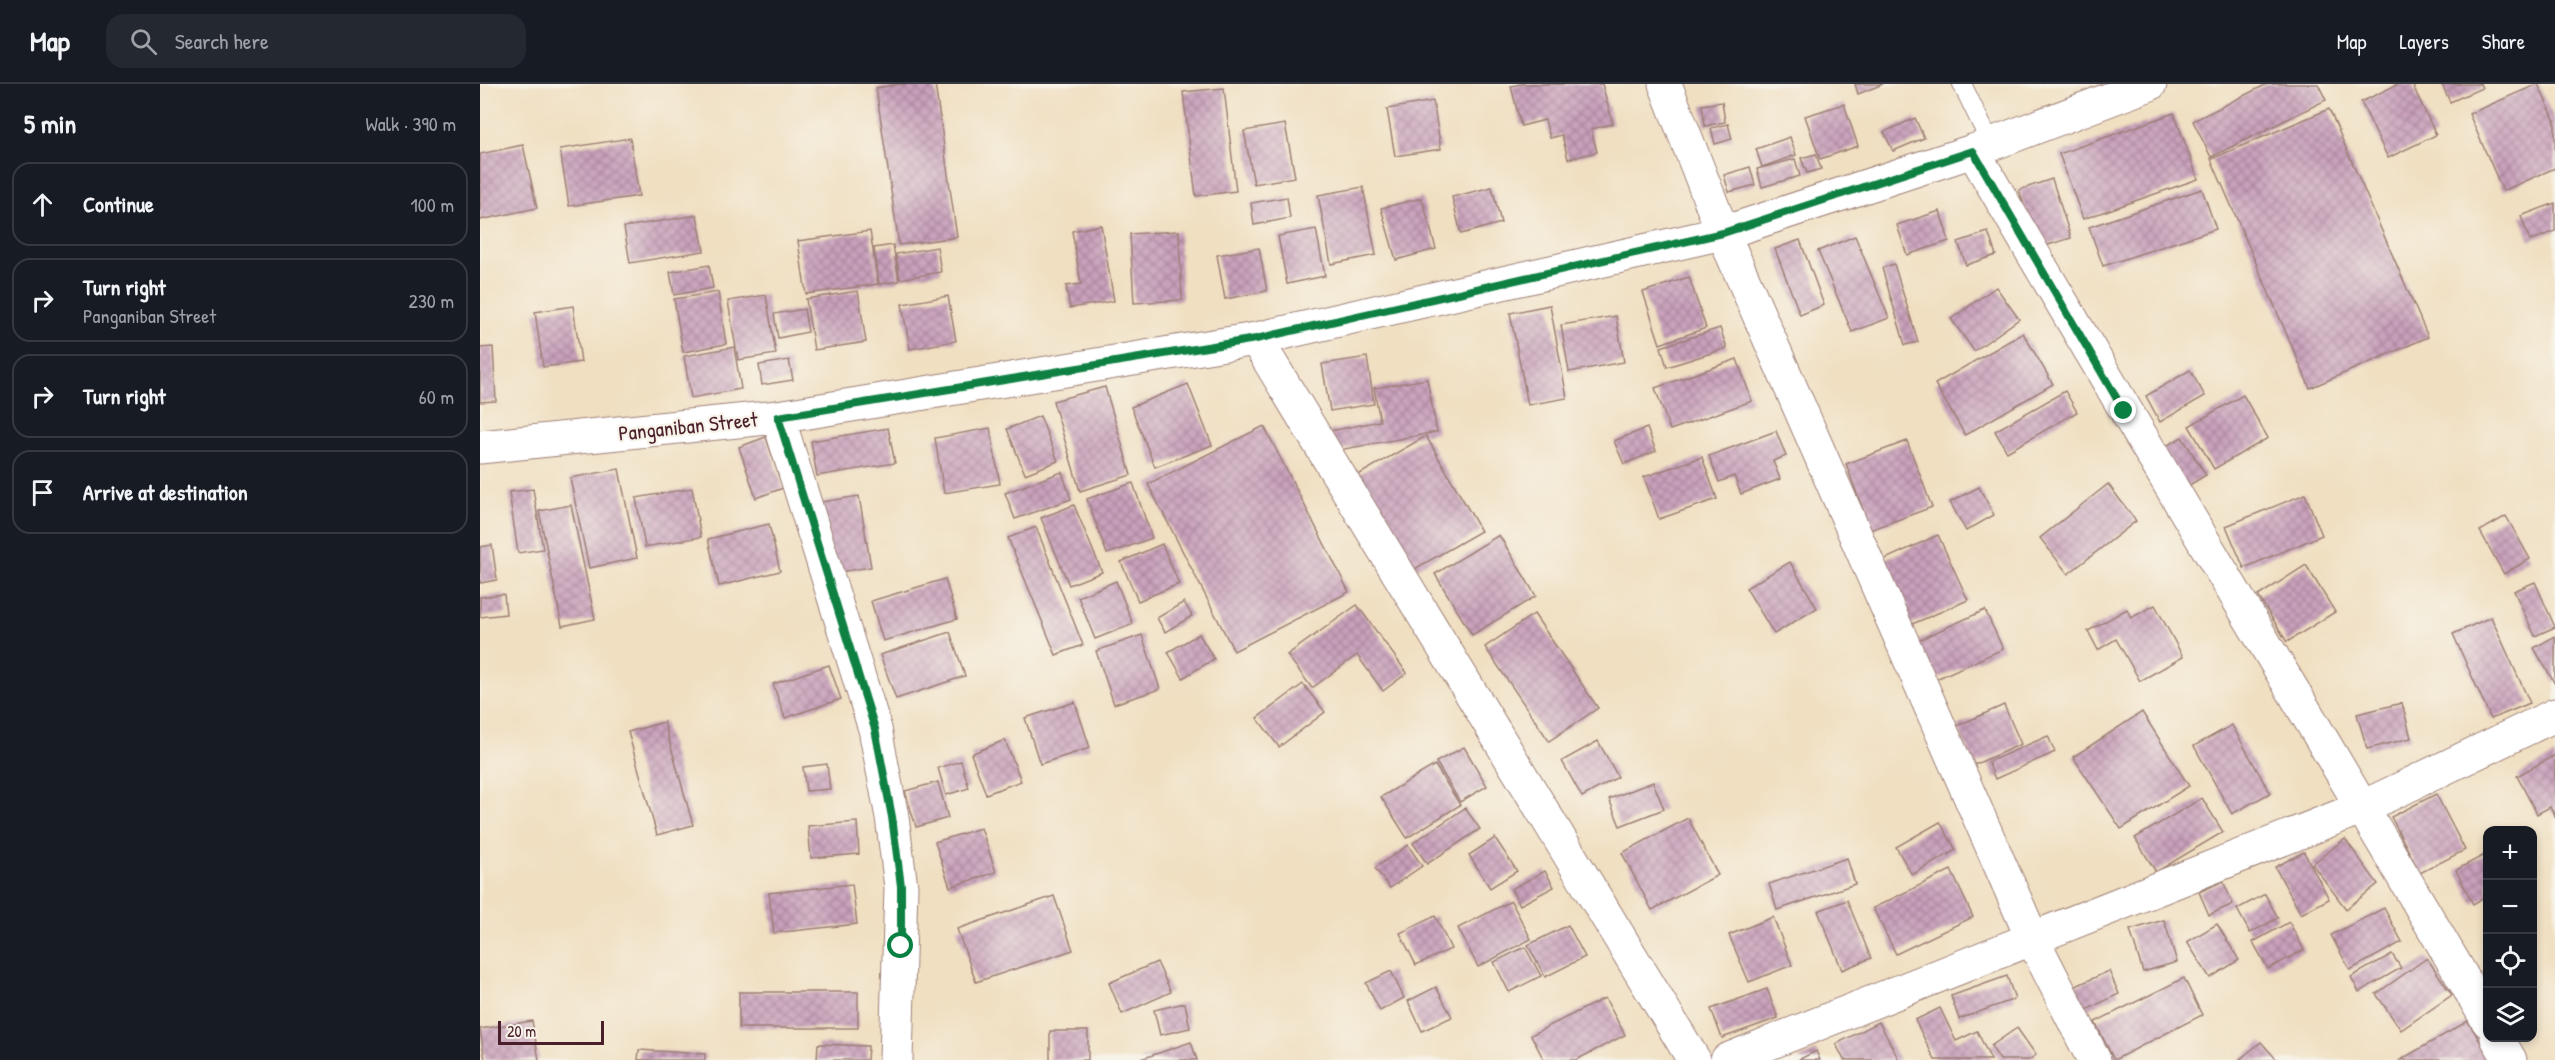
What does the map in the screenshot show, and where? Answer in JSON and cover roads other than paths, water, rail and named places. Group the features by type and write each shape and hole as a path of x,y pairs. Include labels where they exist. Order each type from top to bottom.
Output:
{"street":[{"path":"1665,84 1723,233 2032,938 2094,1060"},
{"name":"Panganiban Street","path":"480,447 778,417 1256,339 1723,233 1982,147 2150,84"},
{"path":"1982,147 2124,411 2363,807 2483,1014"},
{"path":"1256,339 1694,1060"},
{"path":"778,417 875,729 892,817 901,886 896,1060"},
{"path":"1727,1060 2363,807 2555,715"},
{"path":"2499,1042 2510,1060"}],"lane":[{"path":"1962,84 1982,147"}]}
